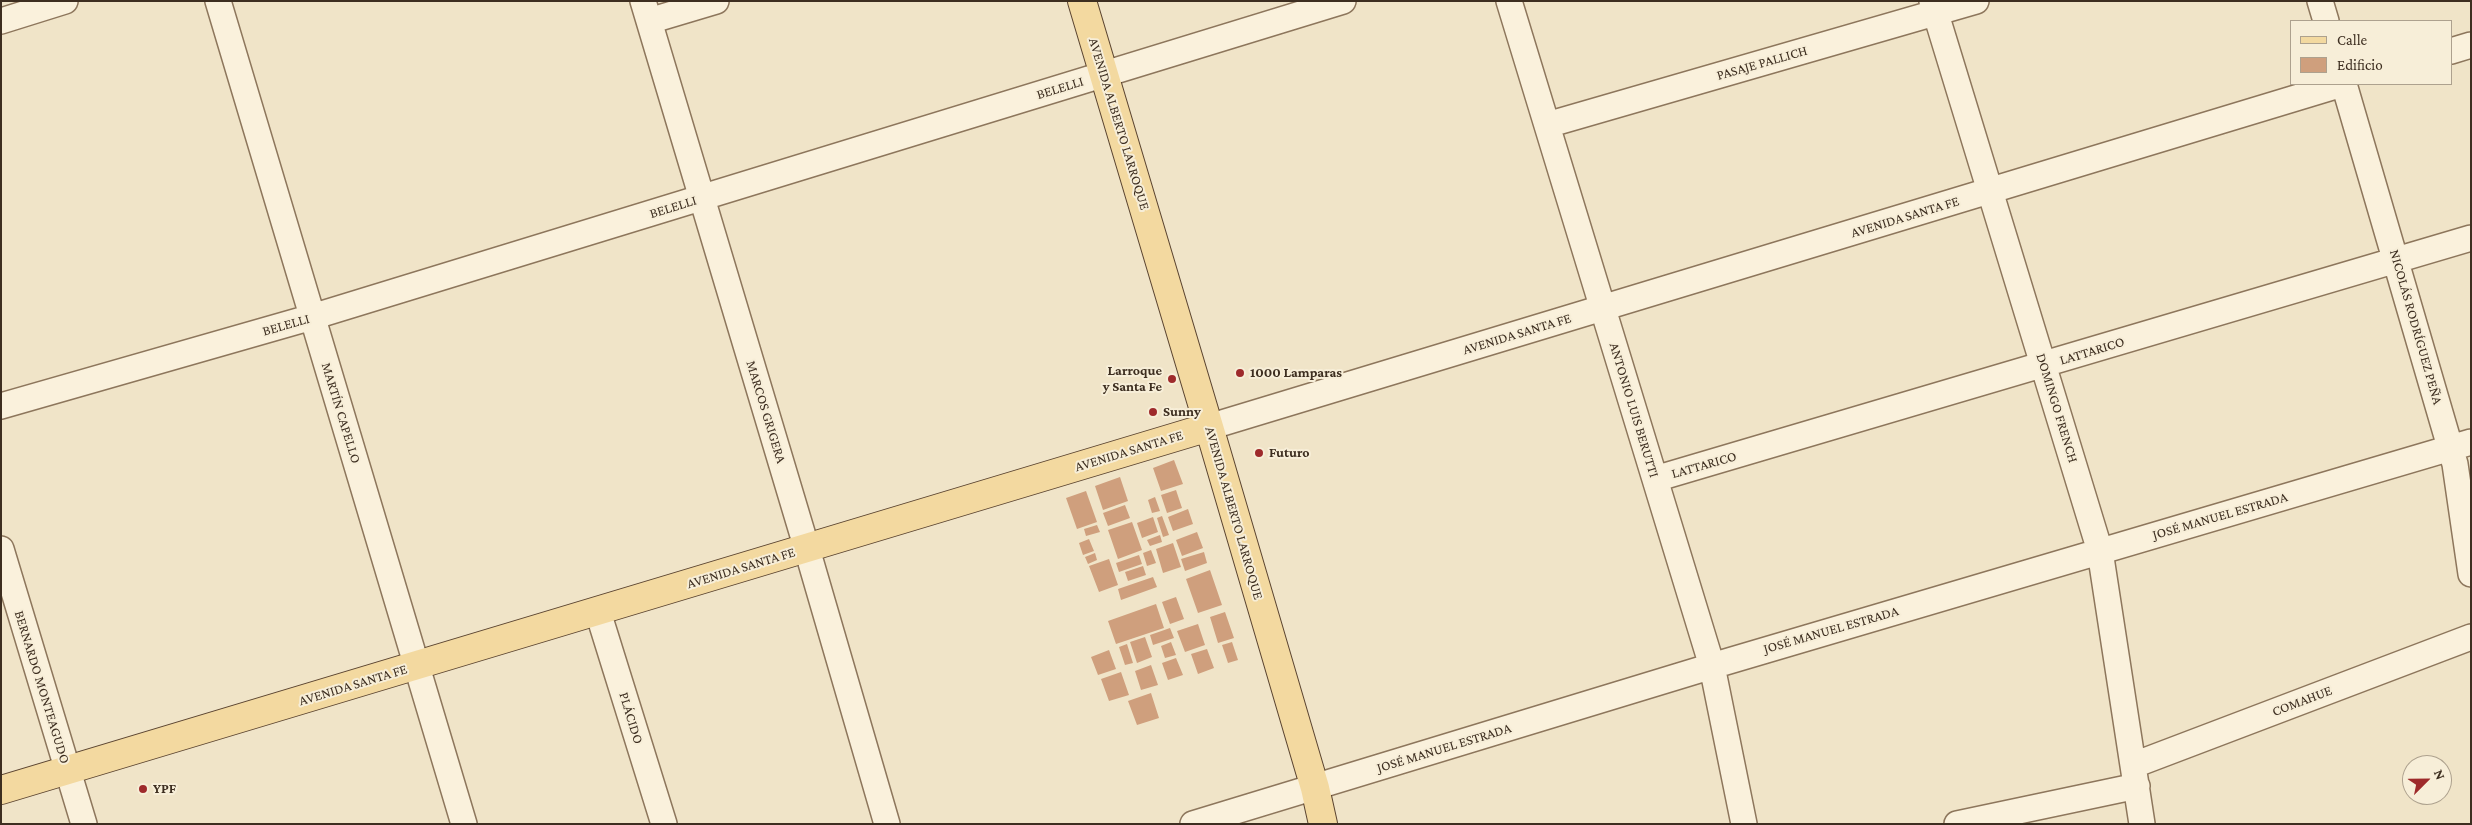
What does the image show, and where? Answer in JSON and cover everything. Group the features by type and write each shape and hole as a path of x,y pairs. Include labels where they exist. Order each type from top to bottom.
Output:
{"main road":[{"name":"AVENIDA ALBERTO LARROQUE","path":"1082,1 1315,788 1323,824"},
{"name":"AVENIDA SANTA FE","path":"1,790 1209,427"}],"street":[{"path":"1,20 65,1"},
{"name":"MARTÍN CAPELLO","path":"218,1 464,824"},
{"path":"646,11 716,1"},
{"name":"BELELLI","path":"1,406 312,317 1343,1"},
{"name":"ANTONIO LUIS BERUTTI","path":"1509,1 1712,666 1744,824"},
{"name":"PASAJE PALLICH","path":"1547,125 1934,7 1976,1"},
{"path":"2320,1 2326,20"},
{"name":"DOMINGO FRENCH","path":"1934,7 2100,551 2136,775 2142,824"},
{"name":"MARCOS GRIGERA","path":"646,11 887,824"},
{"path":"2452,51 2471,45"},
{"name":"AVENIDA SANTA FE","path":"1209,427 2340,85"},
{"name":"NICOLÁS RODRÍGUEZ PEÑA","path":"2343,85 2396,260 2461,445 2471,574"},
{"name":"LATTARICO","path":"1656,479 2471,238"},
{"name":"JOSÉ MANUEL ESTRADA","path":"1193,824 1712,666 2461,445"},
{"name":"BERNARDO MONTEAGUDO","path":"1,549 84,824"},
{"name":"PLÁCIDO","path":"598,612 664,824"},
{"name":"COMAHUE","path":"1957,824 2136,775 2471,637"}],"building":[{"path":"1174,460 1183,484 1161,491 1153,468"},
{"path":"1120,477 1128,501 1103,510 1095,486"},
{"path":"1176,490 1182,508 1167,513 1161,495"},
{"path":"1086,491 1097,522 1077,529 1066,498"},
{"path":"1155,497 1160,511 1152,513 1148,500"},
{"path":"1125,505 1130,518 1108,526 1103,513"},
{"path":"1188,509 1193,524 1173,531 1168,517"},
{"path":"1162,516 1169,535 1163,537 1157,518"},
{"path":"1153,517 1158,532 1142,538 1137,523"},
{"path":"1132,522 1142,550 1118,559 1108,530"},
{"path":"1097,525 1100,532 1086,536 1084,529"},
{"path":"1197,532 1203,548 1182,556 1176,540"},
{"path":"1160,535 1162,542 1150,546 1147,540"},
{"path":"1089,539 1094,551 1083,555 1079,543"},
{"path":"1173,543 1181,567 1163,573 1156,549"},
{"path":"1151,550 1156,563 1147,566 1143,553"},
{"path":"1204,552 1207,563 1185,571 1181,559"},
{"path":"1095,553 1097,560 1088,564 1085,557"},
{"path":"1139,555 1142,564 1119,572 1116,563"},
{"path":"1109,559 1118,585 1099,592 1089,566"},
{"path":"1143,566 1146,575 1128,581 1125,572"},
{"path":"1210,570 1222,605 1198,613 1186,579"},
{"path":"1153,577 1157,587 1121,600 1118,589"},
{"path":"1176,597 1184,619 1170,624 1162,602"},
{"path":"1156,604 1164,628 1116,644 1108,621"},
{"path":"1225,612 1234,638 1218,643 1210,617"},
{"path":"1198,624 1205,645 1185,652 1177,631"},
{"path":"1170,628 1174,638 1153,645 1150,635"},
{"path":"1145,637 1152,657 1137,663 1130,642"},
{"path":"1171,642 1176,655 1165,658 1161,646"},
{"path":"1232,642 1238,660 1228,663 1222,645"},
{"path":"1127,644 1133,663 1125,665 1119,647"},
{"path":"1207,649 1214,668 1198,674 1191,654"},
{"path":"1109,650 1116,669 1098,675 1091,657"},
{"path":"1176,658 1183,675 1168,680 1162,663"},
{"path":"1151,665 1158,685 1141,690 1135,671"},
{"path":"1121,672 1129,695 1109,701 1101,679"},
{"path":"1151,693 1159,718 1137,725 1128,701"}],"place":[{"name":"1000 Lamparas","path":"1240,373"},
{"name":"Larroque y Santa Fe","path":"1172,379"},
{"name":"Sunny","path":"1153,412"},
{"name":"Futuro","path":"1259,453"},
{"name":"YPF","path":"143,789"}]}
